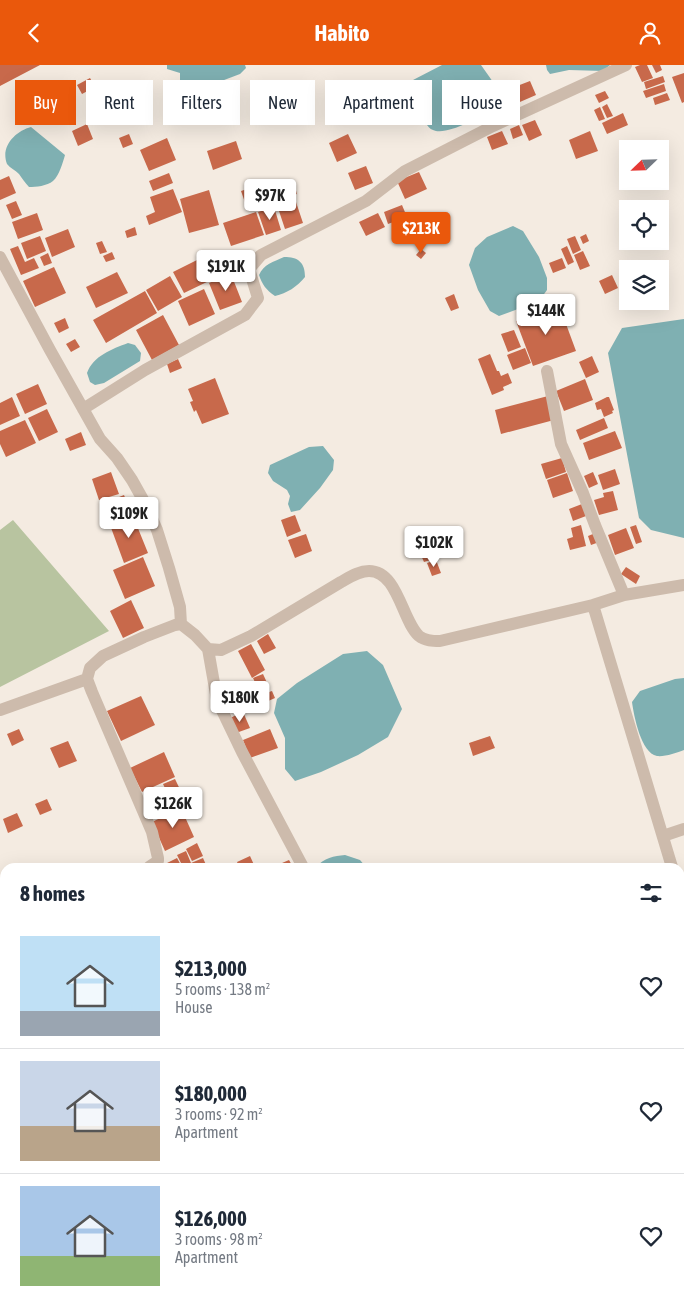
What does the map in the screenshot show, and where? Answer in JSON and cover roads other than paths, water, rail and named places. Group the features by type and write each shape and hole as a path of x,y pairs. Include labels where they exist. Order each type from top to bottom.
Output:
{"street":[{"path":"83,409 144,369 245,315 258,298 249,269 261,255 366,201 405,171 493,126 626,65"},
{"path":"0,257 100,439 132,480 146,505 157,530 169,568 180,607 181,624"},
{"path":"548,371 561,445 583,493 594,525 624,595"},
{"path":"208,649 221,650 251,636 348,578 370,571 381,574 392,585 412,628 420,637 430,641 440,641 593,605 624,595 684,585"},
{"path":"593,605 671,863"},
{"path":"155,863 158,861 158,858 152,832 87,679 90,667 103,656 144,637 181,624 208,649 217,701 301,863"},
{"path":"0,710 87,679"},
{"path":"663,836 684,829"}],"water":[{"path":"167,65 245,65 246,68 240,74 224,80 180,80 180,73 167,69"},
{"path":"442,65 481,65 492,80 442,80 442,125 462,125 446,131 439,131 431,129 427,125 432,125 432,80 413,80"},
{"path":"546,65 610,65 603,71 569,70 550,74"},
{"path":"31,127 65,155 59,172 51,183 29,187 19,174 7,164 5,157 11,140 20,132"},
{"path":"513,226 523,231 539,257 547,278 547,290 539,301 499,316 490,311 478,290 469,265 475,248 487,237"},
{"path":"284,257 300,261 304,268 305,277 292,289 275,296 265,287 259,275 266,266"},
{"path":"684,319 684,538 651,530 639,518 608,353 622,328"},
{"path":"128,343 135,345 141,353 140,361 104,383 95,385 90,382 87,373 94,362 110,351"},
{"path":"323,446 334,460 333,470 300,510 291,512 288,504 290,496 287,490 273,481 268,473 270,465 309,447"},
{"path":"367,651 383,665 402,709 388,737 358,755 321,772 295,781 285,769 285,738 274,713 277,699 297,683 343,654"},
{"path":"684,678 684,750 657,756 647,748 639,733 632,702 640,691 675,679"},
{"path":"345,855 360,860 363,863 320,863"}]}
